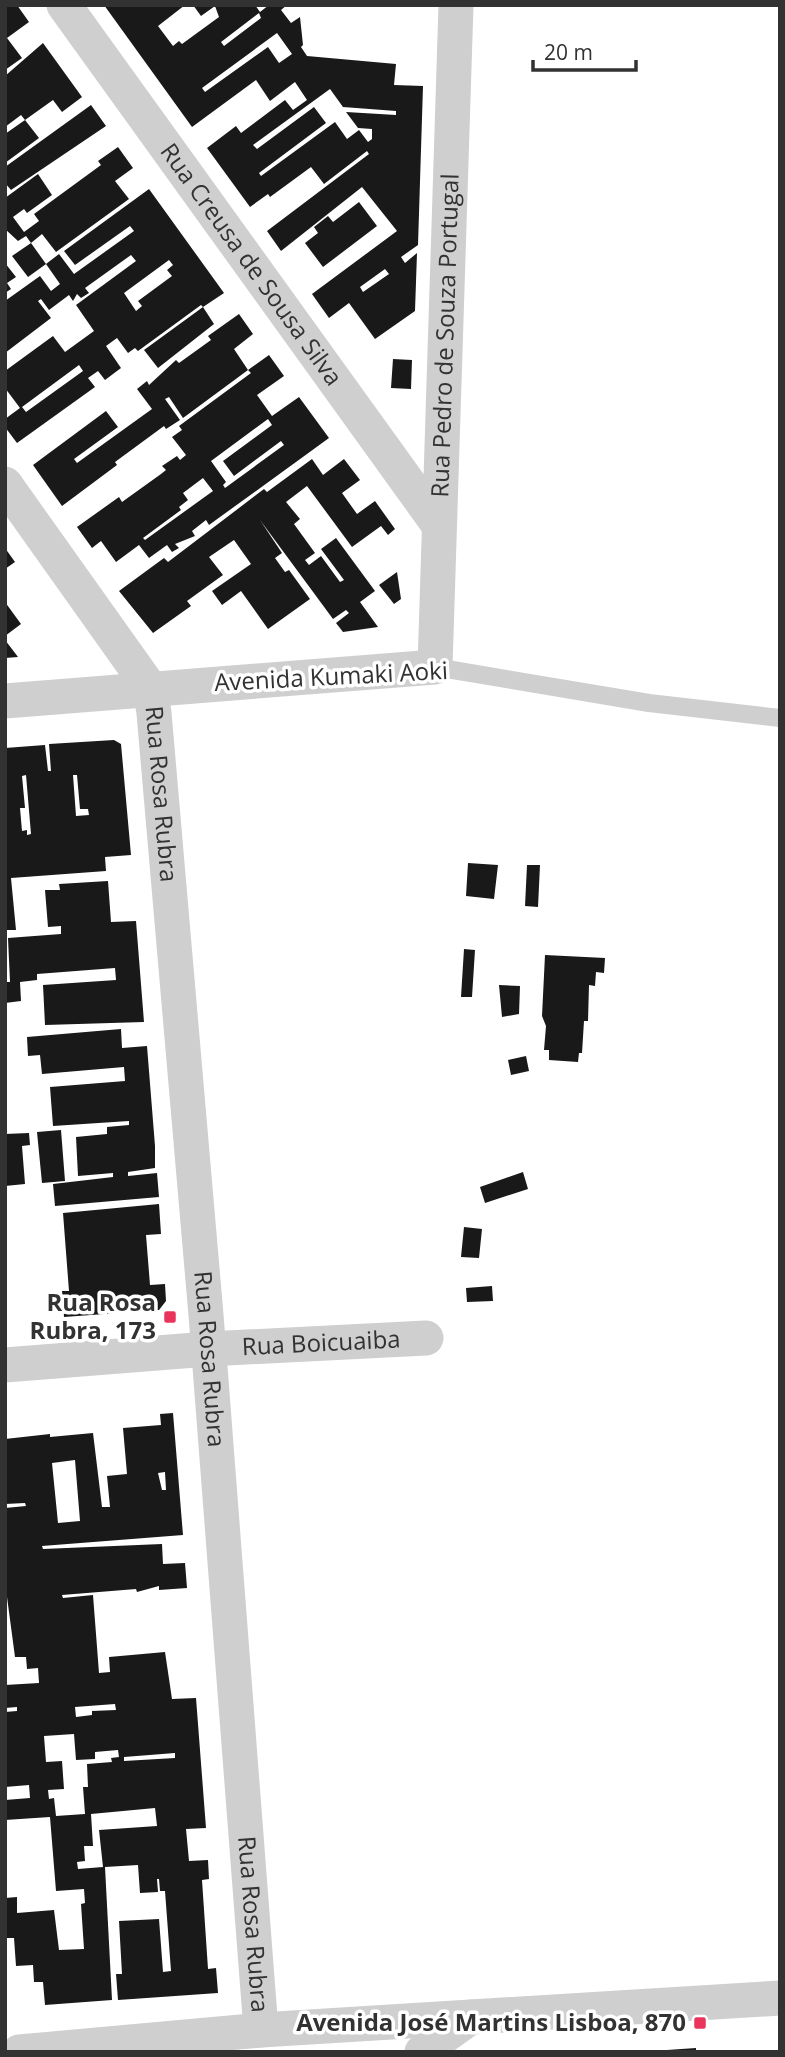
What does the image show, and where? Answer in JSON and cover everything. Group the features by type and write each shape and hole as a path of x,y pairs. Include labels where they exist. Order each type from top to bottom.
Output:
{"street":[{"name":"Rua Creusa de Sousa Silva","path":"64,5 438,524"},
{"name":"Rua Pedro de Souza Portugal","path":"435,667 456,5"},
{"path":"5,484 150,688"},
{"name":"Avenida Kumaki Aoki","path":"5,701 435,667"},
{"name":"Rua Rosa Rubra","path":"150,688 158,745 208,1349 261,2031"},
{"name":"Rua Boicuaiba","path":"5,1365 208,1349 426,1338"},
{"path":"19,2052 261,2031 780,1998"},
{"path":"422,2052 471,2017"}],"lane":[{"name":"Avenida Kumaki Aoki","path":"435,667 649,703 780,718"}],"building":[{"path":"17,5 29,22 7,38 22,58 5,70 5,6"},
{"path":"104,5 185,5 158,26 173,46 179,41 182,44 219,17 215,6 201,16 193,5 255,5 260,12 269,5 287,5 281,10 291,23 300,17 301,47 307,56 396,64 394,85 423,86 418,245 401,257 405,263 417,253 415,311 375,339 349,303 329,318 312,294 397,231 362,187 281,251 267,231 369,154 367,151 324,184 311,167 270,197 268,194 250,207 207,148 236,126 241,133 285,100 293,110 307,100 295,82 270,101 256,80 192,127","holes":["259,13 261,18 224,46 221,42","277,33 292,54 279,63 268,47 205,92 202,88","330,89 343,107 396,111 396,115 346,112 358,128 372,129 372,139 368,142 359,130 347,139 335,122 261,176 259,173 326,123 314,107 257,149 253,145","385,269 389,274 363,292 360,287"]},
{"path":"43,43 82,97 62,112 53,100 25,120 21,115 5,127 5,76"},
{"path":"91,105 106,126 11,190 5,183 5,167"},
{"path":"25,120 39,138 5,163 5,134"},
{"path":"118,147 133,168 115,181 129,199 56,252 42,234 31,243 26,236 18,241 5,229 5,198 38,174 52,195 27,213 24,209 13,217 24,232 39,221 34,214 101,165 98,161"},
{"path":"149,189 224,293 203,307 201,305 138,351 135,348 128,353 117,338 106,346 121,368 105,380 98,371 88,378 95,387 17,443 5,427 5,419 20,408 5,388 5,371 53,336 65,352 94,331 76,305 136,261 131,255 85,288 89,293 81,298 77,294 73,301 69,295 49,310 41,299 38,301 51,318 5,353 5,301 40,276 51,291 60,284 46,264 59,254 74,274 134,231 130,226 75,265 64,251","holes":["169,260 173,265 167,270 172,276 138,301 142,306 136,311 124,293","79,365 83,371 26,412 22,407"]},
{"path":"359,202 377,226 323,267 305,243 318,233 314,227 328,216 333,222"},
{"path":"31,243 46,264 28,277 12,256"},
{"path":"5,263 16,277 7,283 11,289 5,293"},
{"path":"203,307 214,324 158,368 144,350"},
{"path":"239,314 253,334 234,349 248,370 183,418 169,397 165,399 180,420 166,429 164,426 62,506 33,465 106,411 118,427 74,459 77,463 152,409 137,389 147,381 149,385 176,360 179,363 211,340 208,336"},
{"path":"269,355 284,376 257,395 272,416 299,397 329,438 209,525 206,520 192,531 195,536 175,544 179,548 172,552 167,545 149,558 139,545 116,562 101,541 92,548 77,527 119,497 122,502 166,470 162,466 177,456 180,460 186,455 172,437 182,430 179,426 251,373 248,370","holes":["268,419 272,425 223,461 234,476 281,441 284,445 225,488 223,485 226,482 211,461","203,478 213,491 145,540 143,538 181,510 179,507 188,500 183,493"]},
{"path":"393,359 412,360 411,389 391,388"},
{"path":"312,459 323,475 344,459 360,480 342,493 357,514 375,501 395,529 388,535 381,526 352,547 307,486 286,502 300,519 294,524 315,553 305,560 309,565 321,556 340,582 344,580 321,549 336,538 375,591 360,602 378,627 343,632 336,623 349,613 346,610 333,619 260,520 282,553 275,558 285,572 289,570 310,599 268,629 241,591 222,605 212,591 251,564 234,540 209,557 223,575 187,601 191,606 153,633 119,591 164,558 168,562 264,489 267,492"},
{"path":"5,548 15,562 5,569"},
{"path":"397,572 401,599 394,604 379,585"},
{"path":"5,602 21,624 5,636"},
{"path":"5,640 15,653 18,657 5,658"},
{"path":"114,740 121,744 131,855 105,857 106,871 11,878 16,930 5,930 5,748 45,745 48,771 51,771 49,744","holes":["26,775 31,834 27,835 27,830 22,831 20,808 25,808 22,776","73,775 77,775 80,809 88,809 89,815 76,816"]},
{"path":"468,863 498,865 494,899 466,896"},
{"path":"527,865 540,865 538,907 525,906"},
{"path":"108,881 111,922 136,921 144,1022 45,1025 43,985 116,980 115,968 37,974 37,980 20,982 21,1001 5,1003 5,982 10,982 8,938 61,934 61,926 48,927 45,890 60,890 59,884"},
{"path":"464,949 475,950 472,997 461,997"},
{"path":"545,955 605,958 604,973 596,972 595,986 589,985 588,1021 584,1021 582,1053 579,1053 578,1062 549,1060 549,1050 544,1050 546,1026 542,1016"},
{"path":"499,985 520,986 519,1014 502,1017"},
{"path":"121,1029 122,1048 147,1046 155,1146 155,1168 128,1172 128,1176 157,1173 159,1197 55,1206 53,1184 113,1177 113,1173 78,1176 76,1137 107,1134 107,1127 129,1125 129,1121 53,1126 50,1087 125,1081 124,1067 42,1074 40,1055 28,1056 27,1037"},
{"path":"526,1056 529,1071 511,1075 508,1060"},
{"path":"61,1130 65,1181 42,1183 37,1132"},
{"path":"29,1133 30,1145 22,1146 25,1184 5,1186 5,1134"},
{"path":"523,1172 528,1189 485,1203 480,1187"},
{"path":"159,1204 161,1234 146,1235 150,1285 165,1284 166,1301 159,1310 64,1317 62,1291 69,1291 63,1213"},
{"path":"464,1227 482,1229 479,1258 461,1257"},
{"path":"492,1286 493,1301 467,1302 466,1288"},
{"path":"173,1413 183,1535 42,1546 43,1549 162,1544 163,1564 185,1563 187,1588 159,1590 159,1586 137,1592 136,1589 62,1595 63,1598 93,1595 99,1673 110,1672 109,1657 165,1652 172,1699 196,1698 206,1828 186,1829 189,1861 208,1860 209,1879 202,1880 208,1969 216,1968 218,1993 118,2000 116,1974 122,1974 119,1921 159,1919 163,1972 171,1971 165,1891 160,1891 157,1879 158,1892 140,1893 138,1865 105,1867 112,2000 45,2005 43,1982 34,1982 33,1965 16,1966 14,1938 7,1938 5,1898 17,1897 17,1913 54,1910 59,1950 84,1949 81,1904 85,1903 84,1889 56,1891 50,1817 5,1820 5,1800 30,1798 29,1785 5,1787 5,1712 17,1711 17,1707 5,1708 5,1685 39,1683 38,1668 27,1669 26,1657 15,1657 5,1582 5,1508 26,1506 25,1503 5,1504 5,1439 93,1433 102,1507 110,1507 107,1476 127,1474 123,1428 161,1425 160,1414","holes":["75,1460 80,1521 58,1523 52,1463","165,1472 166,1490 162,1490 158,1473","115,1704 116,1710 92,1711 92,1715 76,1717 75,1707","74,1734 76,1760 95,1759 95,1752 118,1750 119,1757 111,1758 112,1762 87,1764 88,1787 83,1787 85,1814 56,1816 54,1798 49,1799 48,1790 64,1789 62,1761 46,1762 44,1736","175,1753 175,1758 124,1761 124,1757","155,1808 157,1826 99,1830 103,1867 78,1869 77,1862 85,1861 84,1846 93,1846 91,1814"]},
{"path":"696,2048 696,2052 667,2052 667,2050"}],"place":[{"name":"Rua Rosa Rubra, 173","path":"170,1317"},
{"name":"Avenida José Martins Lisboa, 870","path":"700,2023"}]}
